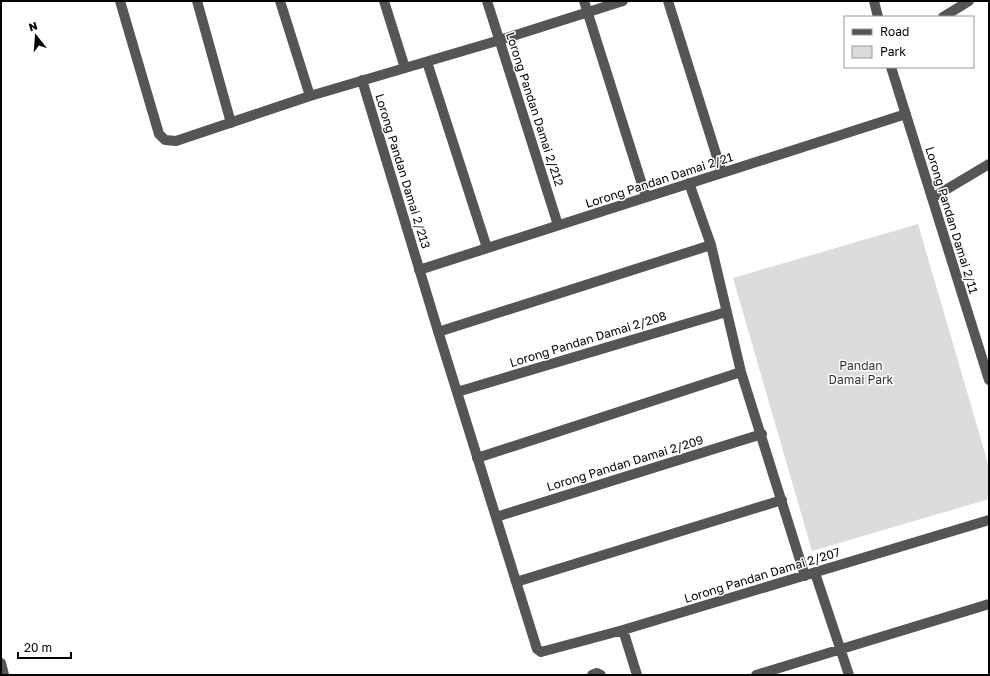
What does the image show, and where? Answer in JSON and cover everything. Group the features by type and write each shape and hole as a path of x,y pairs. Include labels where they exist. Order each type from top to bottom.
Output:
{"street":[{"path":"120,1 159,134 166,140 176,141 310,96 500,40 623,1"},
{"path":"197,1 231,123"},
{"path":"280,1 310,96"},
{"path":"384,1 405,68"},
{"name":"Lorong Pandan Damai 2/212","path":"487,1 558,225"},
{"path":"584,1 646,197"},
{"path":"668,1 722,173"},
{"path":"874,1 878,16"},
{"path":"945,16 969,1"},
{"path":"427,62 487,248"},
{"name":"Lorong Pandan Damai 2/11","path":"891,68 988,374"},
{"name":"Lorong Pandan Damai 2/213","path":"362,80 477,458 537,648 541,652"},
{"name":"Lorong Pandan Damai 2/21","path":"419,270 906,114"},
{"path":"932,198 989,164"},
{"path":"689,183 711,245 741,372 782,500 849,675"},
{"path":"438,332 711,245"},
{"name":"Lorong Pandan Damai 2/208","path":"457,392 726,312"},
{"path":"477,458 741,372"},
{"name":"Lorong Pandan Damai 2/209","path":"496,517 762,434"},
{"path":"516,582 782,500"},
{"name":"Lorong Pandan Damai 2/207","path":"541,652 623,630 989,520"},
{"path":"756,675 989,604"},
{"path":"623,630 637,675"},
{"path":"1,663 4,675"},
{"path":"592,675 597,673 601,675"}],"green space":[{"name":"Pandan Damai Park","path":"918,224 989,467 989,499 812,551 733,278"}]}
